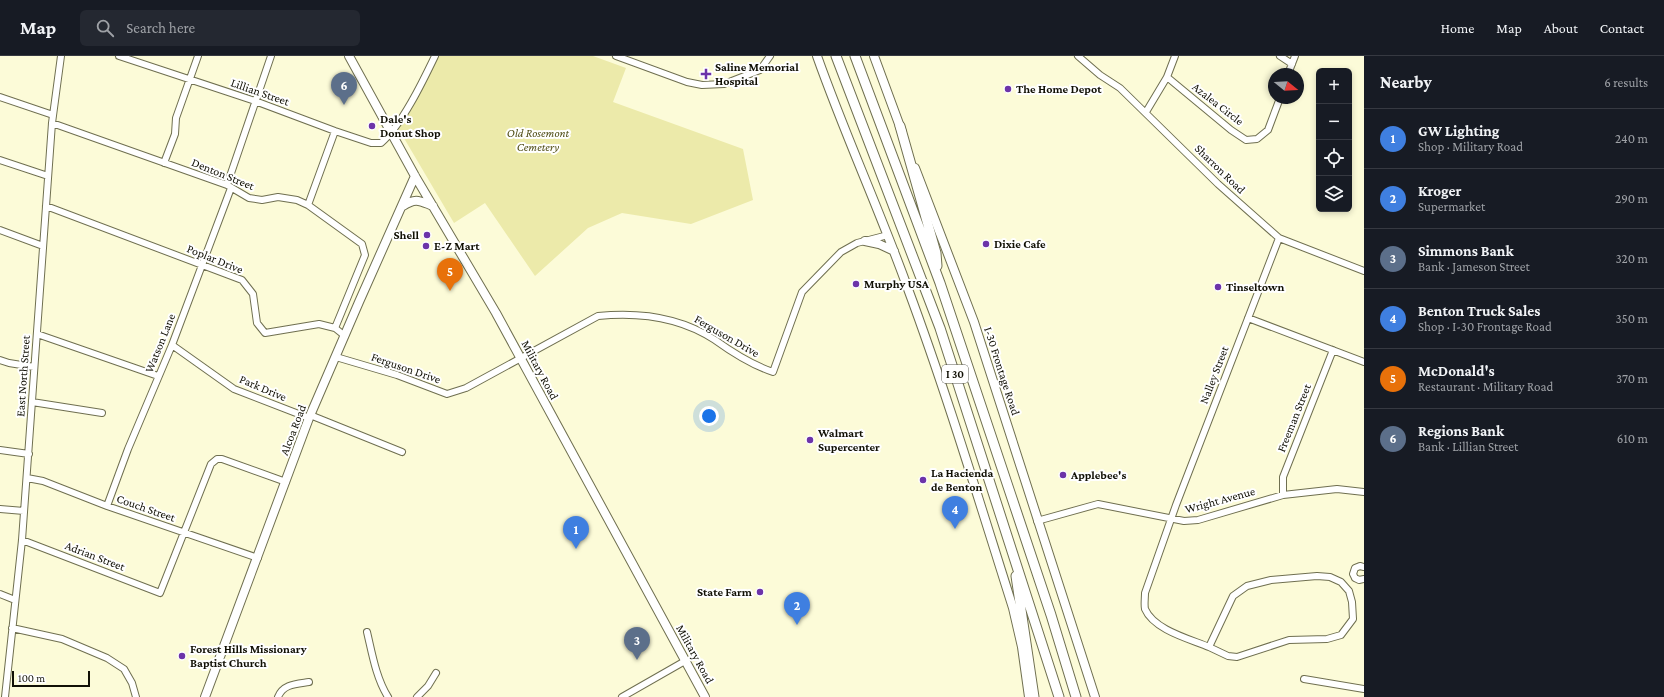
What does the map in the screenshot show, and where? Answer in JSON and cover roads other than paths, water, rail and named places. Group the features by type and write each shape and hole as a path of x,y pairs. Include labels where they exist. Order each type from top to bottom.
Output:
{"highway":[{"path":"831,56 847,86"},
{"name":"I 30","path":"836,56 940,328 1059,697"},
{"name":"I 30","path":"855,56 940,283 1051,615 1076,697"},
{"path":"900,126 936,253 940,283"},
{"path":"1012,549 1034,697"}],"main road":[{"name":"Military Road","path":"349,56 415,176 520,357 705,697"},
{"path":"817,56 843,128 888,235 931,352 1013,608 1022,648 1029,697"},
{"name":"I-30 Frontage Road","path":"874,56 972,315 1037,521 1095,697"},
{"name":"Alcoa Road","path":"205,697 310,417 415,176"},
{"path":"403,206 411,200 417,200 433,206"},
{"path":"865,241 879,244 894,252"}],"street":[{"name":"East North Street","path":"3,692 22,540 52,123 60,56"},
{"name":"Lillian Street","path":"118,56 255,101 335,131 372,143 381,143 391,133"},
{"path":"164,163 174,134 176,118 198,56"},
{"name":"Watson Lane","path":"107,506 128,449 172,345 203,265 229,187 255,101 272,56"},
{"path":"391,133 421,85 435,56"},
{"path":"616,56 687,82 702,85 724,84 760,70 770,56"},
{"name":"Sharron Road","path":"1078,56 1100,75 1120,88 1218,184 1279,238 1364,272"},
{"path":"1146,112 1167,77 1176,56"},
{"path":"1280,56 1292,64"},
{"path":"1290,68 1295,56"},
{"name":"Azalea Circle","path":"1167,77 1231,130 1246,140 1257,139 1268,130 1278,104"},
{"path":"0,97 53,115"},
{"name":"Denton Street","path":"52,123 229,187 249,198 262,200 278,197 297,200 308,205 362,244 364,255 335,328"},
{"path":"308,205 335,131"},
{"path":"0,160 48,176"},
{"name":"Poplar Drive","path":"46,206 242,280 253,294 257,323 265,333 319,324 335,328 345,336"},
{"path":"0,230 43,246"},
{"name":"Ferguson Drive","path":"336,358 397,375 447,394 466,388 520,357 598,316 636,314 678,322 715,340 756,366 773,372 802,292 841,252 865,241 888,235"},
{"name":"Nalley Street","path":"1279,238 1171,520 1145,593 1145,608 1152,620 1165,629 1228,656 1237,657 1289,640 1328,639 1341,635 1353,619 1352,602 1349,591 1345,587"},
{"path":"1248,318 1364,362"},
{"path":"37,334 158,376"},
{"name":"Park Drive","path":"172,345 234,389 402,452"},
{"name":"Freeman Street","path":"1283,495 1283,477 1333,350"},
{"path":"0,360 34,367"},
{"path":"32,402 102,413"},
{"path":"0,450 29,454"},
{"path":"184,532 211,464 217,460 222,460 286,482"},
{"name":"Couch Street","path":"27,478 43,481 107,506 258,558"},
{"name":"Wright Avenue","path":"1037,521 1098,504 1184,522 1198,520 1283,495 1337,489 1364,492"},
{"path":"0,509 24,511"},
{"name":"Adrian Street","path":"22,540 160,592 184,532"},
{"path":"1355,578 1353,572 1355,568 1360,566 1364,567"},
{"path":"1209,647 1233,596 1247,586 1271,580 1317,576 1330,577 1341,582 1345,587 1355,578"},
{"path":"1355,578 1359,580 1364,579"},
{"path":"0,594 15,600"},
{"path":"12,628 62,639 107,658 124,669 132,683 136,697"},
{"path":"367,632 373,659 383,690 388,697"},
{"path":"622,697 685,661"},
{"path":"417,697 428,686 436,673"},
{"path":"1304,679 1364,689"},
{"path":"278,697 284,687 309,682"}],"place":[{"name":"Saline Memorial Hospital","path":"706,74"},
{"name":"The Home Depot","path":"1008,89"},
{"name":"Regions Bank","path":"344,105"},
{"name":"Dale's Donut Shop","path":"372,126"},
{"name":"Shell","path":"427,235"},
{"name":"Dixie Cafe","path":"986,244"},
{"name":"E-Z Mart","path":"426,246"},
{"name":"Murphy USA","path":"856,284"},
{"name":"Tinseltown","path":"1218,287"},
{"name":"McDonald's","path":"450,291"},
{"name":"Walmart Supercenter","path":"810,440"},
{"name":"Applebee's","path":"1063,475"},
{"name":"La Hacienda de Benton","path":"923,480"},
{"name":"Benton Truck Sales","path":"955,529"},
{"name":"GW Lighting","path":"576,549"},
{"name":"State Farm","path":"760,592"},
{"name":"Kroger","path":"797,625"},
{"name":"Forest Hills Missionary Baptist Church","path":"182,656"},
{"name":"Simmons Bank","path":"637,660"}],"park label":[{"name":"Old Rosemont Cemetery","path":"538,140"}]}
